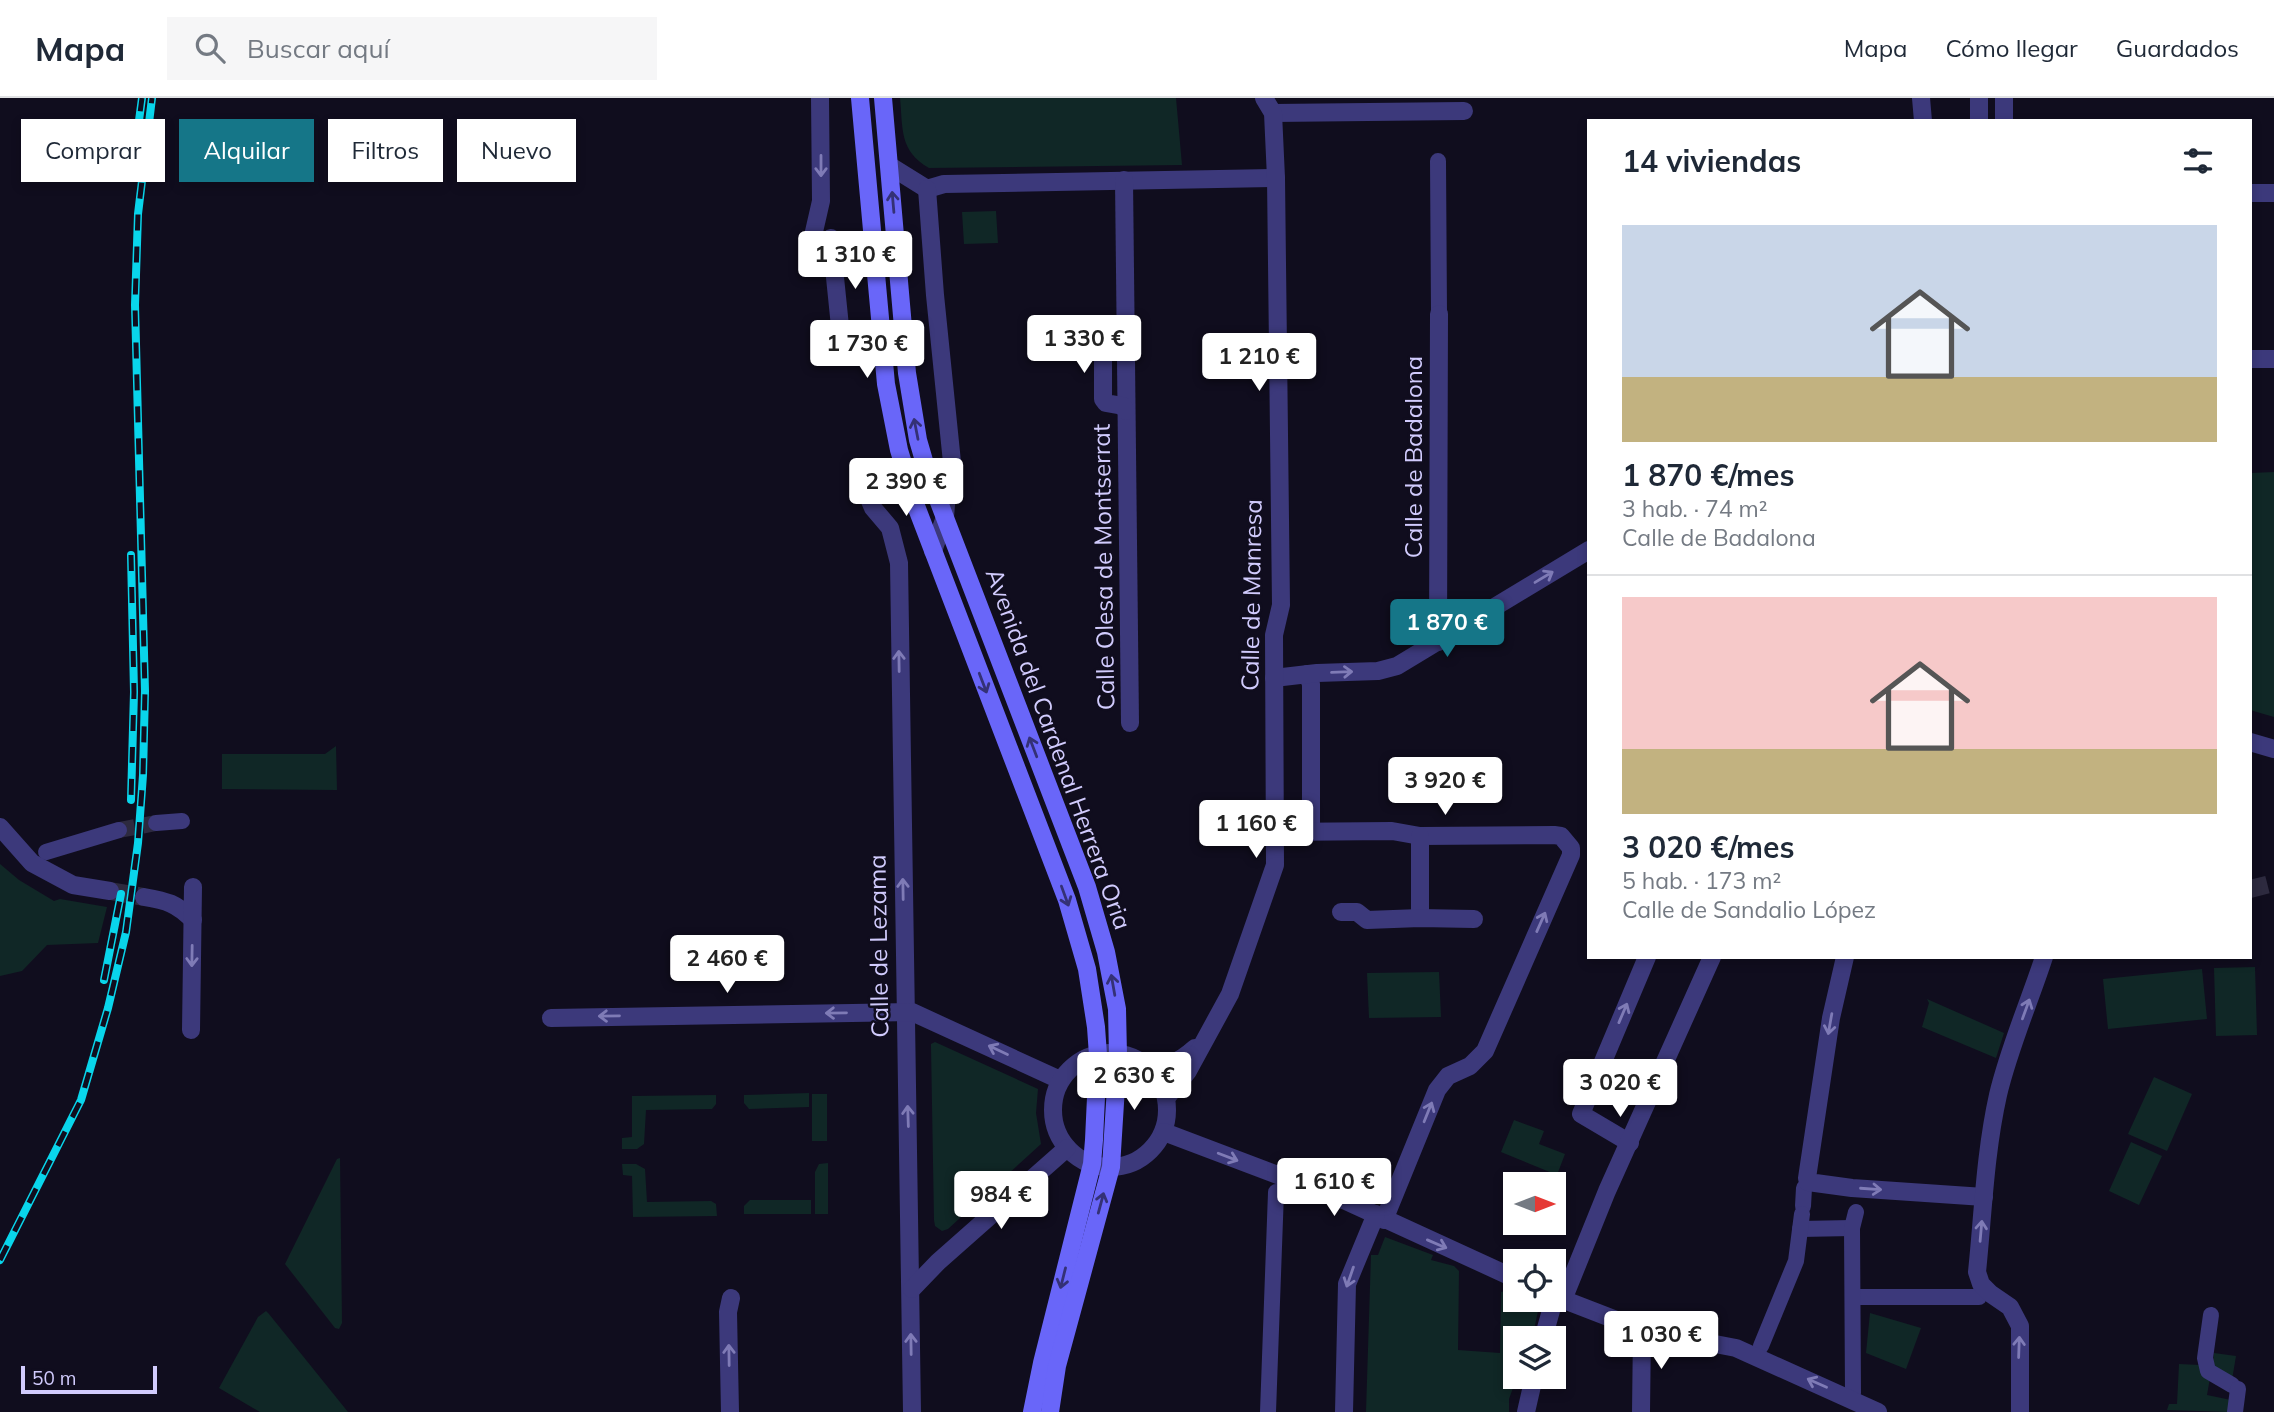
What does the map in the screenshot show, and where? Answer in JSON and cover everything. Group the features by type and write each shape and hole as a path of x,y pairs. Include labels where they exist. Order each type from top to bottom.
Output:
{"main road":[{"name":"Avenida del Cardenal Herrera Oria","path":"860,98 886,384 907,481 1075,923 1092,995 1098,1055 1092,1164 1031,1412"},
{"name":"Avenida del Cardenal Herrera Oria","path":"883,98 912,405 927,471 1098,920 1116,1001 1118,1053 1111,1167 1057,1366 1049,1412"}],"street":[{"path":"813,236 821,201 820,98"},
{"path":"1921,98 1923,119"},
{"path":"1979,98 1979,119"},
{"path":"2004,98 2004,119"},
{"path":"1269,106 1464,111"},
{"name":"Calle de Manresa","path":"1167,1097 1188,1071 1222,1011 1275,865 1274,635 1281,605 1276,178 1269,106"},
{"path":"1438,161 1439,314"},
{"path":"890,166 927,189 944,184 1276,178"},
{"name":"Calle Olesa de Montserrat","path":"1124,180 1130,723"},
{"name":"Avenida del Cardenal Herrera Oria","path":"927,189 953,472 947,493 945,517 933,551"},
{"path":"2252,193 2274,193"},
{"path":"831,238 842,346"},
{"name":"Calle de Badalona","path":"1438,642 1439,314"},
{"path":"2252,359 2274,359"},
{"name":"Calle de Lezama","path":"865,489 873,508 890,528 899,563 912,1412"},
{"path":"1274,678 1378,671 1397,666 1587,551"},
{"path":"1307,674 1311,684 1311,832"},
{"path":"2252,743 2274,749"},
{"path":"156,823 182,821"},
{"path":"0,827 33,863 73,885 110,891"},
{"path":"46,852 119,830"},
{"path":"1276,832 1392,831 1420,836 1554,835 1562,836 1571,848 1571,855 1485,1051 1470,1066 1448,1076 1437,1090 1347,1284 1344,1412"},
{"path":"1420,836 1420,918"},
{"path":"168,901 179,898 193,887 191,1030"},
{"path":"144,897 168,901 193,920"},
{"path":"1341,912 1357,912 1367,920 1474,919"},
{"path":"1630,1143 1581,1114 1646,959"},
{"path":"1566,1280 1711,959"},
{"path":"1761,1346 1796,1261 1805,1183 1831,1018 1845,959"},
{"path":"1985,1295 1978,1272 1984,1196 1997,1097 2043,959"},
{"path":"551,1018 912,1012 1060,1080"},
{"path":"1146,1065 1181,1061 1205,1039"},
{"path":"1118,1053 1136,1058 1158,1079 1167,1097 1167,1121 1164,1132 1153,1149 1138,1159 1111,1167 1092,1164 1067,1148 1056,1131 1053,1119 1054,1093 1060,1080 1073,1066 1087,1057 1118,1053"},
{"path":"1164,1132 1380,1217 1503,1273"},
{"path":"912,1289 937,1262 1067,1148"},
{"path":"1805,1183 1984,1196"},
{"path":"1268,1412 1276,1192"},
{"path":"1853,1393 1852,1228 1856,1212"},
{"path":"1802,1216 1852,1228"},
{"path":"1853,1297 1985,1295 2010,1307 2020,1326 2020,1412"},
{"path":"730,1412 728,1312 731,1298"},
{"path":"1566,1300 1642,1330 1736,1348 1878,1412"},
{"path":"2211,1315 2205,1358 2208,1371 2235,1387 2235,1412"},
{"path":"1642,1330 1642,1412"},
{"path":"1526,1412 1531,1389"}],"green space":[{"path":"900,98 1176,98 1182,165 929,168 912,154 907,146"},
{"path":"996,211 998,243 964,244 962,212"},
{"path":"2274,472 2274,717 2252,711 2252,473"},
{"path":"336,746 337,790 222,789 222,754 325,754"},
{"path":"0,864 19,880 54,901 60,899 107,907 98,943 47,945 22,971 0,976"},
{"path":"2255,967 2257,1035 2216,1036 2214,968"},
{"path":"2202,969 2207,1019 2108,1029 2103,979"},
{"path":"1439,972 1441,1017 1369,1018 1367,973"},
{"path":"1927,999 2004,1033 1996,1058 1922,1027 1929,1003"},
{"path":"935,1042 1038,1089 1036,1113 1041,1144 948,1229 942,1231 935,1226 934,1220 931,1044"},
{"path":"2154,1077 2192,1094 2167,1151 2128,1134"},
{"path":"809,1093 809,1107 749,1109 744,1103 744,1095"},
{"path":"812,1094 827,1094 827,1141 812,1141"},
{"path":"716,1095 716,1104 712,1109 646,1110 644,1144 637,1149 622,1149 622,1138 632,1137 632,1096"},
{"path":"1514,1120 1544,1131 1539,1144 1565,1154 1558,1172 1550,1172 1501,1152"},
{"path":"2131,1142 2162,1156 2139,1205 2109,1191"},
{"path":"340,1158 342,1323 339,1329 335,1328 285,1264 337,1159"},
{"path":"828,1163 828,1214 815,1214 815,1172 819,1164"},
{"path":"622,1164 636,1164 645,1169 647,1202 711,1201 716,1204 717,1216 633,1217 632,1176 623,1175"},
{"path":"750,1200 811,1200 811,1214 744,1214 744,1206"},
{"path":"1385,1237 1433,1255 1431,1260 1454,1266 1459,1271 1458,1350 1500,1353 1501,1292 1503,1312 1538,1312 1535,1326 1503,1326 1503,1389 1513,1389 1509,1412 1366,1412 1371,1255 1378,1255"},
{"path":"266,1311 348,1412 260,1412 219,1388 258,1317"},
{"path":"1870,1313 1921,1328 1906,1369 1866,1353"},
{"path":"2214,1353 2236,1356 2232,1380 2217,1373 2213,1363"},
{"path":"2179,1364 2200,1365 2210,1378 2207,1395 2231,1400 2229,1412 2167,1410 2169,1404 2177,1404"}],"tunnel":[{"path":"119,830 156,823"},
{"path":"2252,888 2274,883"},
{"path":"110,891 144,897"}],"railway":[{"path":"139,119 142,98"},
{"path":"0,1260 81,1100 108,1008 126,932 138,843 145,691 135,305 138,214 152,98"},
{"path":"131,555 134,692 131,800"},
{"path":"104,980 121,894"}]}
